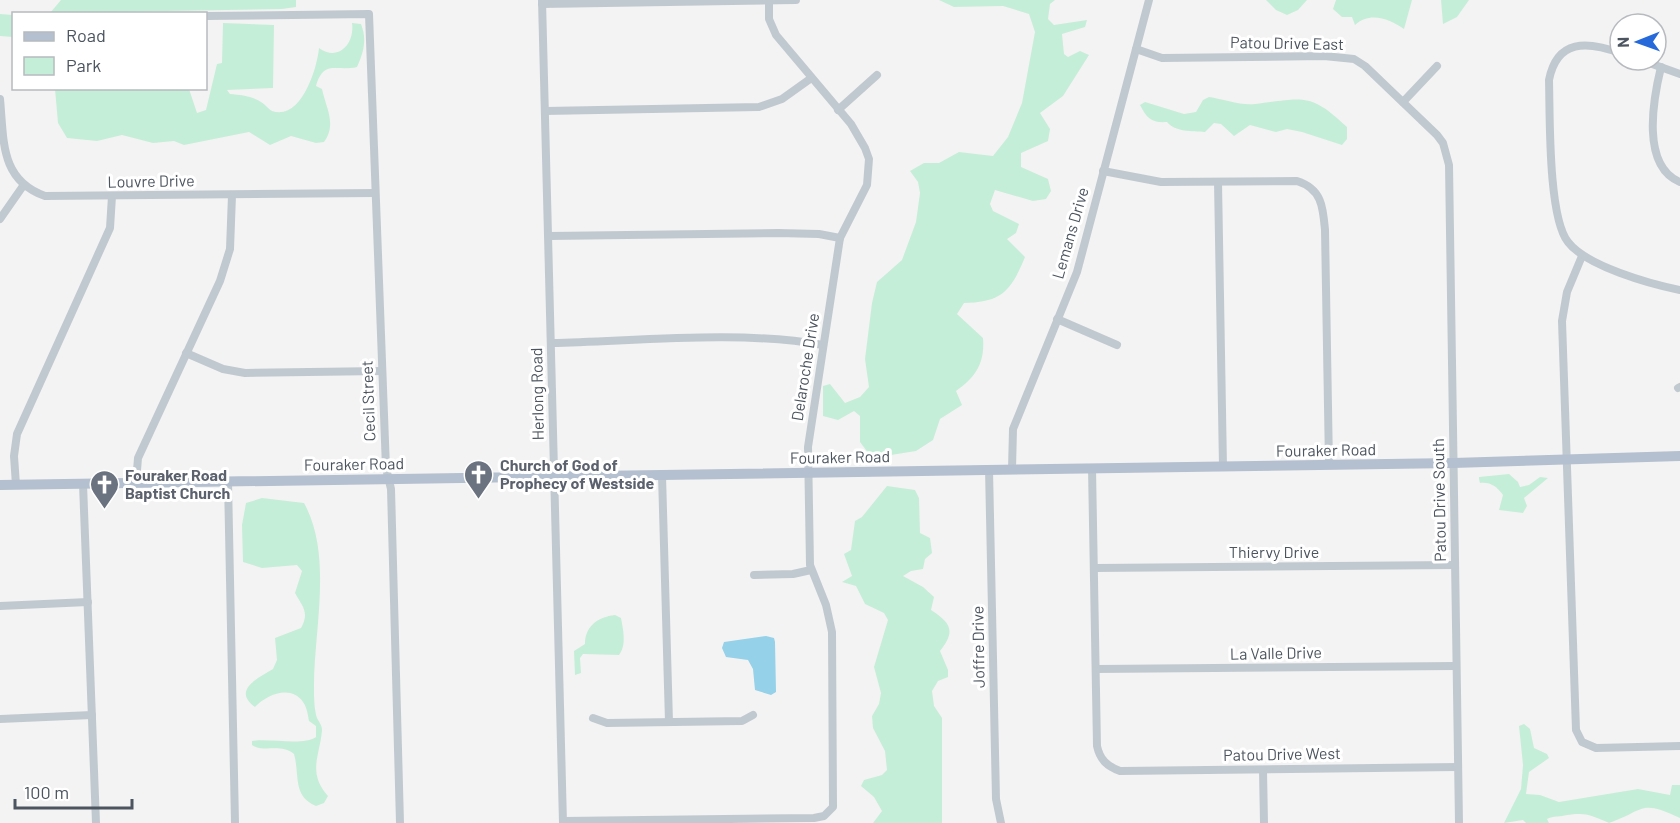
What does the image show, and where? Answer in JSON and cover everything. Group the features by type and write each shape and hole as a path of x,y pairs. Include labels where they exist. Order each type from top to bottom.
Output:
{"main road":[{"name":"Fouraker Road","path":"0,485 1223,467 1680,456"}],"street":[{"name":"Delaroche Drive","path":"665,821 814,818 830,811 834,784 832,632 826,605 811,570 810,428 840,238 867,185 869,168 865,148 838,110 810,79 776,35 770,19 769,0"},
{"path":"542,2 796,0"},
{"name":"Lemans Drive","path":"1012,469 1013,429 1077,272 1149,0"},
{"name":"Herlong Road","path":"542,2 563,822"},
{"name":"Cecil Street","path":"207,16 369,14 382,371 388,478 391,489 400,823"},
{"path":"1608,50 1587,44 1573,46 1554,62 1549,80 1555,213 1567,242 1582,256 1680,290"},
{"name":"Patou Drive East","path":"1137,49 1162,58 1344,56 1365,66 1443,143 1448,154 1449,176"},
{"path":"1403,102 1437,66"},
{"path":"1660,72 1653,97 1656,155 1666,174 1680,182"},
{"path":"838,110 877,75"},
{"path":"545,111 759,107 783,99 810,79"},
{"path":"0,99 4,156 10,172 22,186 0,219"},
{"path":"1103,171 1161,182 1297,182 1313,189 1323,203 1325,230 1329,465"},
{"name":"Patou Drive South","path":"1449,176 1459,823"},
{"path":"1218,182 1223,467"},
{"name":"Louvre Drive","path":"22,186 32,192 55,197 375,193"},
{"path":"136,483 138,458 229,255 232,195"},
{"path":"16,485 14,456 17,434 110,228 112,196"},
{"path":"549,236 778,233 819,234 840,238"},
{"path":"1582,256 1567,292 1562,321 1577,734 1582,742 1596,748 1680,746"},
{"path":"1057,319 1117,345"},
{"path":"552,343 777,338 823,345"},
{"path":"186,353 223,369 245,373 382,371"},
{"path":"1092,468 1096,669"},
{"name":"Joffre Drive","path":"989,469 996,799 1001,823"},
{"path":"662,475 669,722"},
{"path":"228,482 235,823"},
{"path":"83,484 96,823"},
{"name":"Thiervy Drive","path":"1095,568 1455,565"},
{"path":"754,575 793,574 811,570"},
{"path":"0,606 88,602"},
{"name":"La Valle Drive","path":"1096,669 1455,666"},
{"name":"Patou Drive West","path":"1096,669 1097,746 1100,756 1108,766 1120,771 1458,767"},
{"path":"0,719 92,715"},
{"path":"593,718 607,723 742,721 753,715"},
{"path":"1263,770 1264,823"},
{"path":"563,822 665,821"}],"green space":[{"path":"61,0 296,0 296,7 282,9 51,12"},
{"path":"939,0 1055,0 1050,4 1048,19 1054,25 1087,20 1085,27 1062,34 1064,54 1068,57 1080,51 1089,55 1063,96 1040,113 1050,129 1048,141 1021,153 1021,167 1048,179 1051,191 1046,199 1033,201 995,190 990,204 993,211 1019,224 1016,233 1007,239 1025,257 1015,278 1004,292 988,300 964,303 957,314 983,338 981,362 978,369 956,391 962,405 940,419 933,440 916,451 872,458 860,442 860,416 854,411 838,420 823,416 823,386 830,384 845,403 860,397 869,387 865,359 877,282 902,260 916,222 920,193 918,182 910,171 924,163 939,163 959,152 993,156 1008,137 1022,103 1035,32 1029,14 1003,6 954,7"},
{"path":"1266,0 1307,0 1298,10 1287,15 1276,10"},
{"path":"1336,0 1412,0 1404,29 1393,22 1373,17 1355,25 1352,17 1342,17 1333,9"},
{"path":"1441,0 1469,0 1457,17 1443,24"},
{"path":"0,14 12,15 12,37 0,36"},
{"path":"223,23 274,25 273,88 227,90 230,94 258,100 272,111 282,112 299,101 306,91 315,68 319,48 333,53 344,49 351,38 352,23 361,24 364,35 364,46 357,67 327,69 319,78 316,86 322,89 330,122 330,129 324,142 316,143 291,136 270,145 249,132 184,145 174,141 153,143 122,135 97,141 67,138 58,123 55,90 189,90 197,113 206,110 217,64 222,63"},
{"path":"1209,97 1250,104 1306,100 1324,108 1347,127 1347,139 1342,145 1302,132 1287,129 1276,132 1250,125 1234,136 1221,124 1214,123 1205,132 1184,130 1174,128 1167,122 1150,119 1140,105 1145,102 1184,114 1196,112 1203,100"},
{"path":"1509,474 1520,487 1529,485 1540,477 1548,478 1524,498 1527,506 1523,513 1499,510 1503,495 1493,486 1480,483 1479,479 1479,477"},
{"path":"887,486 915,490 919,498 920,533 930,538 932,553 925,559 923,569 911,571 903,576 923,587 934,597 931,610 947,623 949,628 948,638 940,651 948,670 948,677 938,681 932,691 934,706 942,718 942,823 873,823 882,811 874,797 861,786 864,780 882,775 887,770 885,751 873,728 872,716 879,704 881,693 874,667 888,620 884,613 865,604 856,586 842,582 852,576 844,554 851,550 855,521 862,517"},
{"path":"262,498 304,503 313,523 318,546 320,593 314,693 316,714 322,730 316,771 328,796 324,803 316,806 308,802 300,791 294,754 284,749 252,745 252,741 260,740 303,741 316,737 316,726 309,721 305,706 298,697 279,693 265,699 255,707 248,701 246,695 255,680 273,669 277,660 275,638 301,628 305,618 304,609 295,593 302,571 297,565 262,568 243,562 242,525 246,503"},
{"path":"615,615 621,618 624,642 619,655 583,654 580,658 581,673 575,675 574,651 585,644 590,627 598,620"},
{"path":"1524,724 1530,729 1534,748 1547,754 1549,758 1529,772 1526,794 1540,795 1559,802 1638,789 1670,795 1672,785 1680,785 1680,818 1657,809 1643,808 1609,823 1581,814 1551,817 1547,819 1549,823 1526,823 1523,820 1504,823 1521,789 1523,765 1519,726"}],"water":[{"path":"766,636 774,638 775,642 776,692 771,695 755,690 753,669 748,660 726,657 722,648 724,642"}],"place":[{"name":"Church of God of Prophecy of Westside","path":"479,500"},
{"name":"Fouraker Road Baptist Church","path":"104,510"}]}
